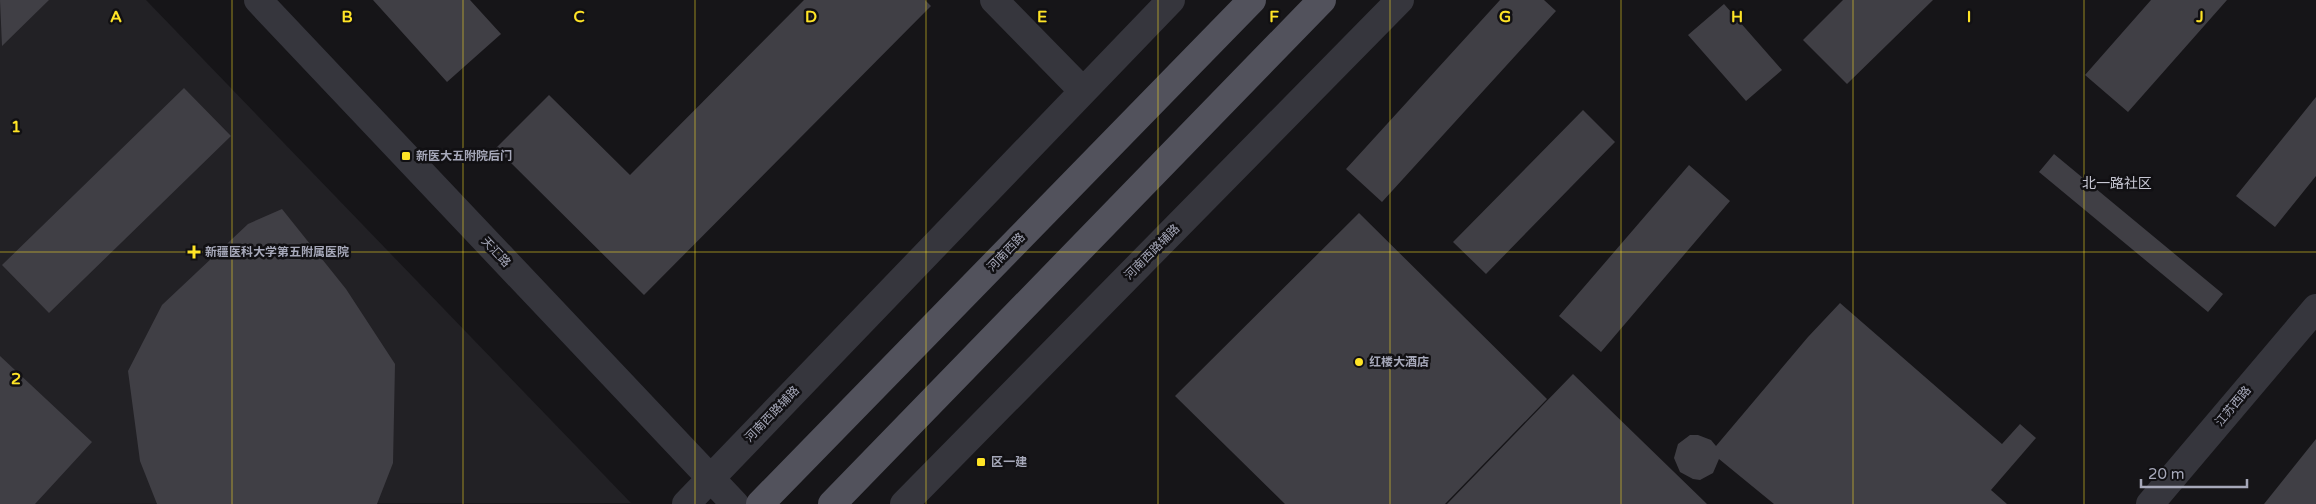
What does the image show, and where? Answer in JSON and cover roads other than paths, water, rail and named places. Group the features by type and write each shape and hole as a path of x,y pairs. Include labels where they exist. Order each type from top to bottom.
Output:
{"main road":[{"name":"河南西路","path":"760,504 1252,0"},
{"path":"832,504 1322,0"}],"street":[{"name":"天汇路","path":"258,0 735,504"},
{"path":"994,0 1082,91"},
{"name":"河南西路辅路","path":"686,504 1171,0"},
{"name":"河南西路辅路","path":"904,504 1400,0"},
{"name":"江苏西路","path":"2150,504 2316,308"}],"place":[{"name":"新医大五附院后门","path":"406,156"},
{"name":"新疆医科大学第五附属医院","path":"194,252"},
{"name":"红楼大酒店","path":"1359,362"},
{"name":"区一建","path":"981,462"}],"district":[{"name":"北一路社区","path":"2117,183"}]}
